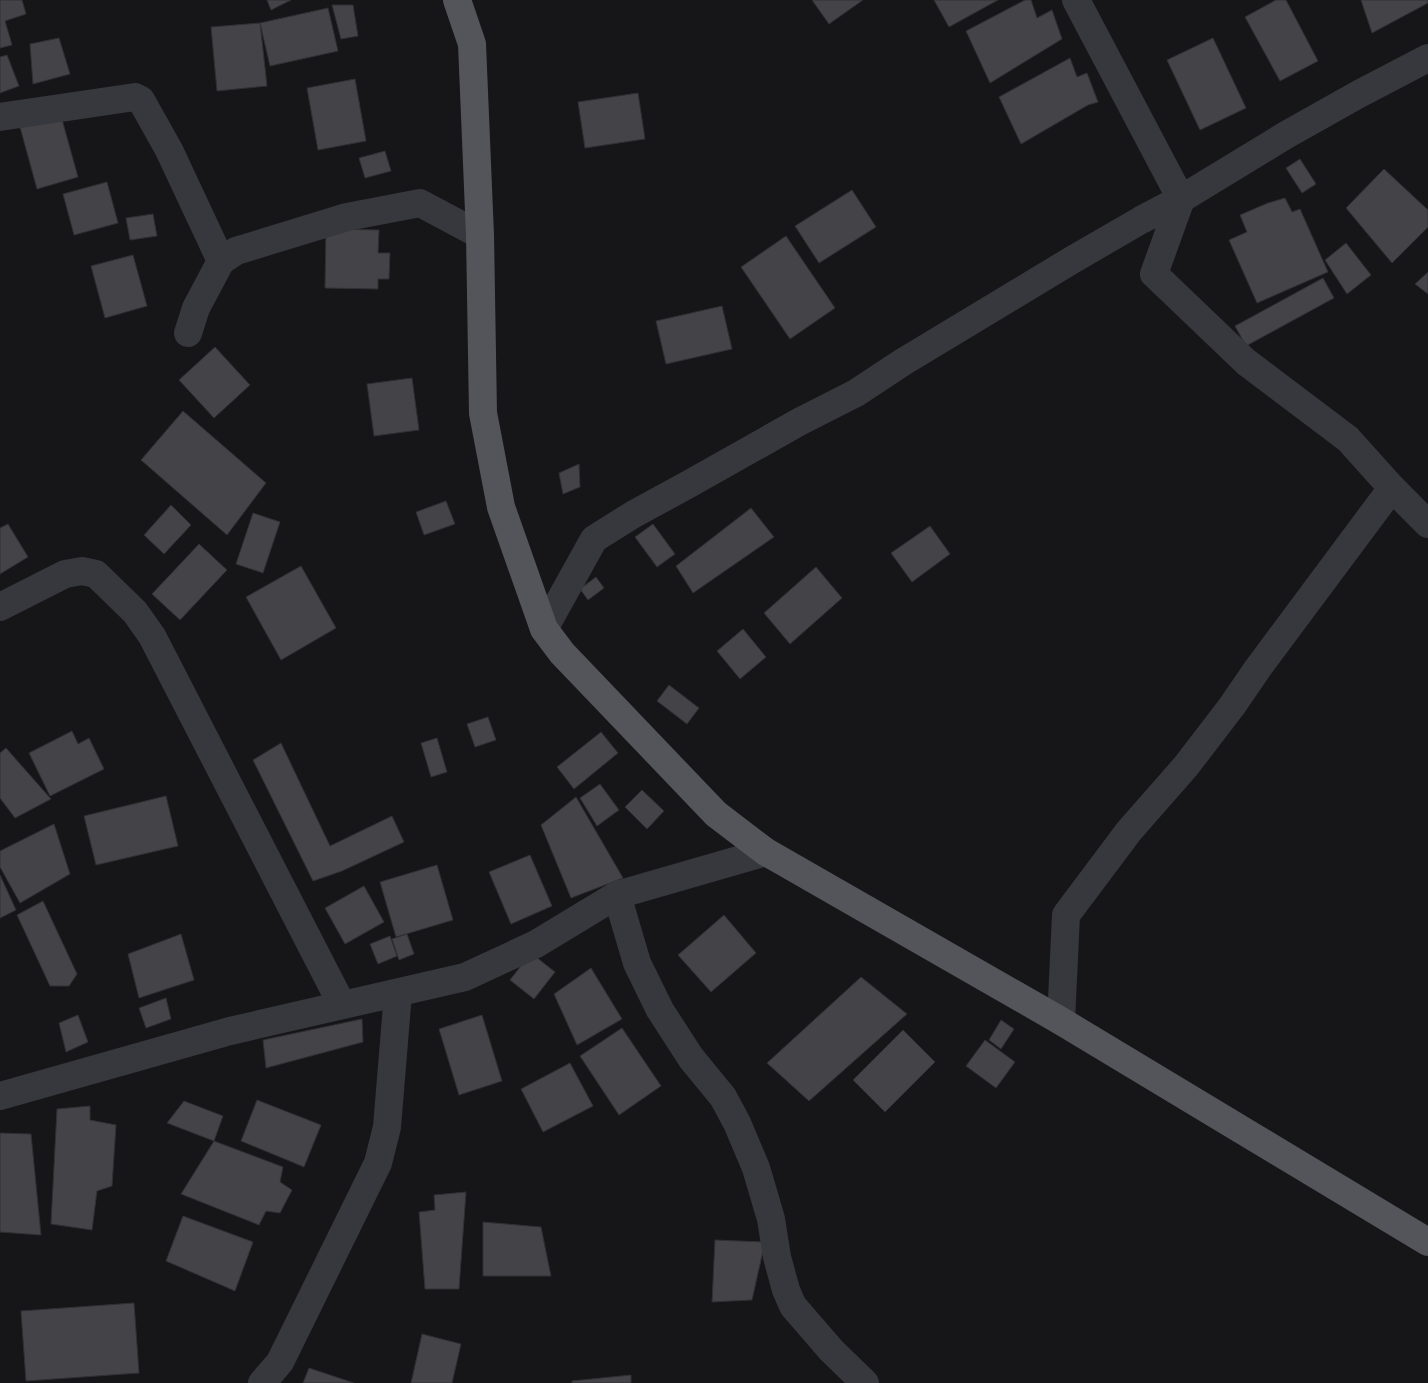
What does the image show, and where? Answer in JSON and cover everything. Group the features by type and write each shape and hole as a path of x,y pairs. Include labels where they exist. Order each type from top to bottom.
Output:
{"main road":[{"path":"457,0 472,44 480,234 483,413 501,507 544,629 562,653 716,814 766,852 1061,1021 1428,1242"}],"street":[{"path":"1076,0 1181,199 1154,274 1246,362 1348,439 1392,488 1428,524"},
{"path":"544,629 594,539 634,514 799,422 856,393 1072,260 1181,199 1286,135 1428,58"},
{"path":"0,118 135,97 141,100 169,150 221,261"},
{"path":"188,333 196,308 221,261 236,251 347,216 420,203 480,234"},
{"path":"1061,1021 1066,914 1129,831 1198,751 1392,488"},
{"path":"0,606 65,574 82,571 96,574 135,612 152,636 342,1005"},
{"path":"0,1096 230,1031 465,977 536,944 617,895 766,852"},
{"path":"617,895 637,964 660,1010 691,1058 723,1097 737,1123 756,1168 771,1219 777,1257 786,1290 793,1306 831,1350 865,1383"},
{"path":"262,1383 280,1362 378,1163 387,1127 398,993"}],"building":[{"path":"0,0 22,0 26,14 5,21 12,45 0,48"},
{"path":"267,0 291,0 271,10"},
{"path":"812,0 863,0 829,24"},
{"path":"934,0 998,0 949,27"},
{"path":"1025,0 1031,0 1037,18 1052,10 1062,39 990,83 966,31"},
{"path":"1276,0 1286,0 1318,61 1280,81 1245,17"},
{"path":"1361,0 1428,0 1428,3 1372,33"},
{"path":"332,5 353,5 358,36 341,39"},
{"path":"328,8 338,51 270,66 260,23"},
{"path":"260,23 267,86 217,91 211,27"},
{"path":"59,38 70,74 33,84 30,44"},
{"path":"1213,38 1246,108 1200,130 1167,60"},
{"path":"7,55 19,86 0,93 0,57"},
{"path":"1070,58 1077,77 1087,73 1098,102 1088,105 1021,144 999,97"},
{"path":"355,79 366,141 318,150 307,88"},
{"path":"638,93 645,139 585,148 578,102"},
{"path":"61,116 78,177 37,189 20,127"},
{"path":"385,151 391,171 365,178 359,158"},
{"path":"1300,159 1316,184 1302,193 1286,168"},
{"path":"1384,169 1428,210 1428,227 1392,263 1346,208"},
{"path":"107,182 118,223 74,235 63,194"},
{"path":"852,190 876,227 819,263 795,226"},
{"path":"1285,198 1292,212 1300,209 1328,272 1257,303 1229,240 1247,232 1240,215"},
{"path":"153,214 157,236 130,240 126,218"},
{"path":"326,229 379,230 378,253 390,253 389,279 378,279 378,289 325,288"},
{"path":"786,236 835,308 790,339 741,267"},
{"path":"1346,243 1371,275 1347,294 1325,260"},
{"path":"133,255 147,306 105,318 91,266"},
{"path":"1428,272 1428,294 1415,284"},
{"path":"1323,278 1334,298 1246,346 1235,326"},
{"path":"722,306 732,349 666,364 656,321"},
{"path":"215,347 250,385 214,418 179,380"},
{"path":"412,378 419,430 374,436 367,384"},
{"path":"183,411 266,483 227,535 141,460"},
{"path":"579,464 580,487 563,494 559,473"},
{"path":"446,501 455,524 424,535 416,512"},
{"path":"171,505 191,525 164,554 144,535"},
{"path":"751,508 774,537 693,593 676,566"},
{"path":"253,513 280,522 263,573 236,564"},
{"path":"8,524 28,557 0,574 0,528"},
{"path":"653,524 675,554 657,567 635,537"},
{"path":"930,526 950,554 912,582 891,553"},
{"path":"199,544 227,570 180,620 152,594"},
{"path":"301,566 336,628 281,660 246,597"},
{"path":"816,567 842,598 790,644 764,613"},
{"path":"596,577 604,588 588,600 580,589"},
{"path":"743,629 766,657 740,679 717,651"},
{"path":"669,685 699,708 687,724 657,701"},
{"path":"488,717 496,740 475,747 467,724"},
{"path":"72,731 78,744 89,738 104,769 50,796 29,753"},
{"path":"601,732 618,753 574,789 557,767"},
{"path":"437,738 447,772 431,777 421,743"},
{"path":"281,743 330,846 392,816 404,842 342,871 313,881 253,760"},
{"path":"6,748 51,799 15,818 0,798 0,753"},
{"path":"600,784 619,810 597,826 580,798"},
{"path":"642,790 664,811 647,829 625,807"},
{"path":"166,796 178,846 96,865 84,816"},
{"path":"576,797 623,878 571,898 541,825"},
{"path":"54,824 70,874 20,903 0,867 0,851"},
{"path":"530,855 552,906 511,924 489,872"},
{"path":"437,865 453,920 396,937 380,882"},
{"path":"0,875 16,910 0,918"},
{"path":"364,886 384,922 345,944 325,908"},
{"path":"43,901 77,974 69,986 50,986 17,915"},
{"path":"724,915 756,953 711,992 678,955"},
{"path":"181,934 194,980 139,998 128,954"},
{"path":"407,934 414,954 399,960 392,939"},
{"path":"390,936 397,956 378,964 370,944"},
{"path":"531,953 555,972 534,999 510,980"},
{"path":"591,968 622,1019 577,1045 554,994"},
{"path":"861,977 907,1014 809,1101 767,1063"},
{"path":"166,998 171,1019 146,1028 139,1008"},
{"path":"78,1015 88,1042 66,1052 59,1023"},
{"path":"482,1015 502,1081 459,1095 439,1029"},
{"path":"362,1019 363,1042 266,1068 263,1040"},
{"path":"1001,1020 1014,1029 1001,1049 989,1040"},
{"path":"622,1028 661,1086 619,1115 580,1056"},
{"path":"903,1030 935,1062 885,1112 853,1080"},
{"path":"985,1040 1015,1062 996,1088 966,1066"},
{"path":"570,1063 593,1106 543,1132 521,1089"},
{"path":"257,1100 321,1125 304,1167 241,1141"},
{"path":"184,1101 223,1116 214,1141 167,1123"},
{"path":"90,1106 90,1120 116,1125 112,1186 97,1191 92,1230 51,1224 57,1109"},
{"path":"0,1133 31,1134 41,1235 0,1232"},
{"path":"214,1141 283,1167 280,1182 292,1190 280,1213 266,1211 259,1225 181,1194"},
{"path":"466,1192 459,1289 425,1289 419,1212 435,1210 434,1195"},
{"path":"183,1216 253,1242 235,1291 166,1261"},
{"path":"483,1222 541,1227 551,1276 483,1276"},
{"path":"715,1240 765,1242 752,1300 712,1302"},
{"path":"134,1303 139,1373 26,1381 21,1311"},
{"path":"422,1334 461,1344 452,1383 411,1383"},
{"path":"309,1368 354,1383 303,1383"},
{"path":"631,1375 631,1383 572,1383 572,1381"}]}
